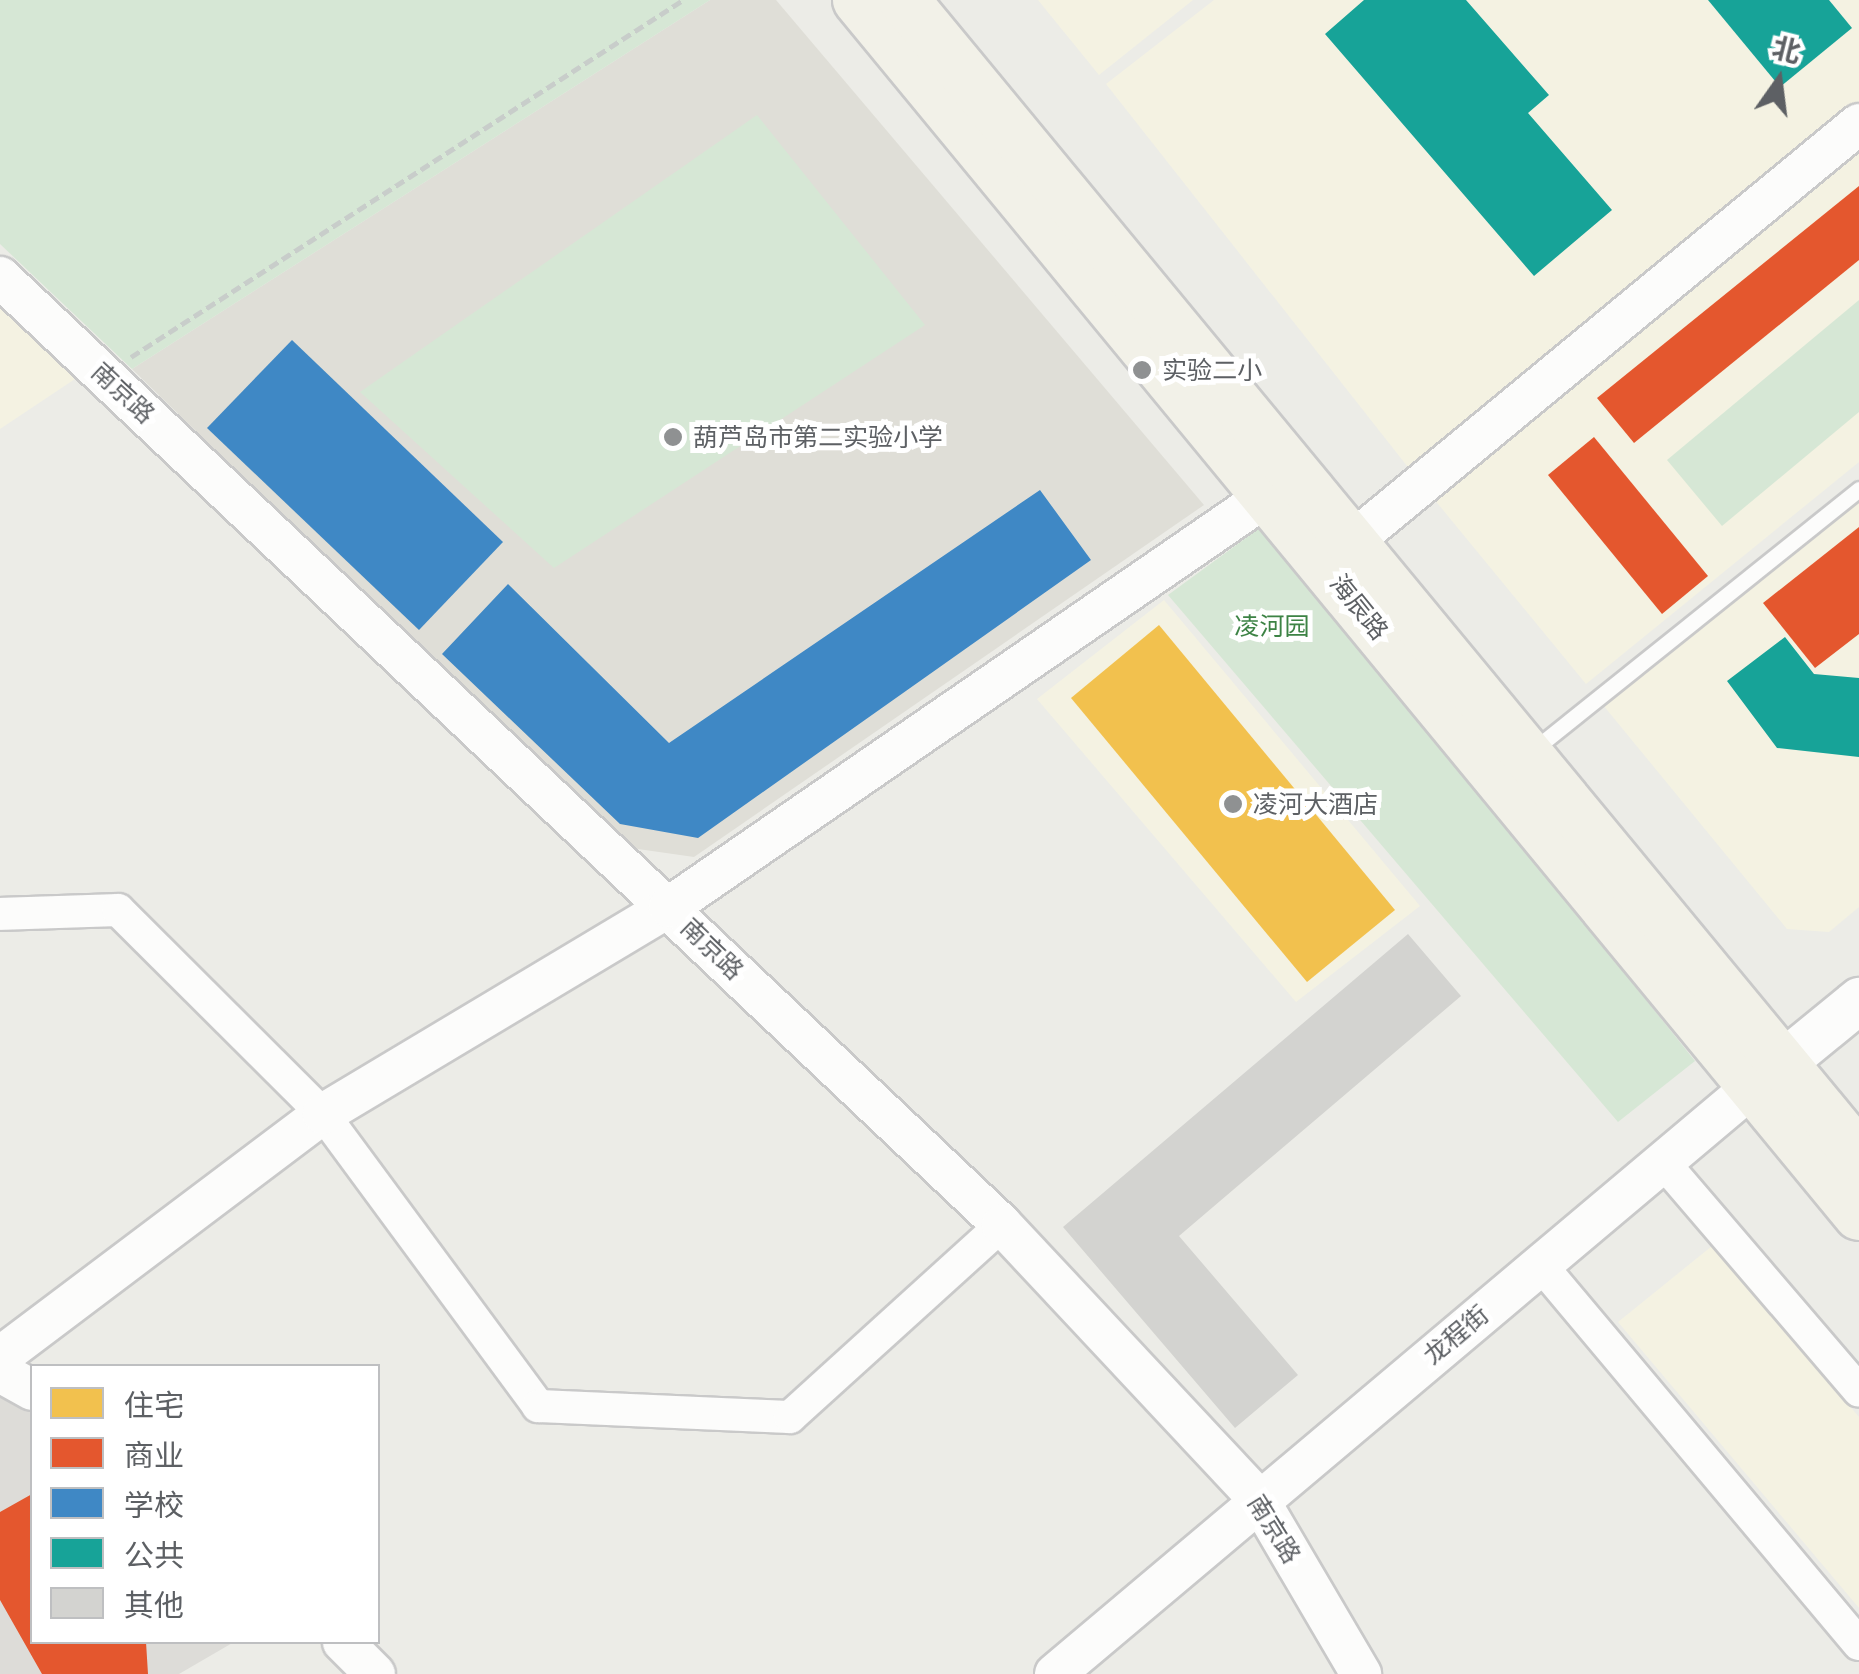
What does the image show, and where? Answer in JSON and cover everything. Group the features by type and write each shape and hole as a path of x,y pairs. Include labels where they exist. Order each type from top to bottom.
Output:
{"main road":[{"name":"海辰路","path":"858,0 1267,496 1767,1075 1859,1156"},
{"name":"海辰路","path":"904,0 1529,754 1767,1075 1859,1215"},
{"name":"龙程街","path":"1767,1075 1859,1000"}],"street":[{"path":"1354,540 1859,124"},
{"name":"南京路","path":"0,277 1002,1225 1259,1500 1361,1674"},
{"path":"0,1357 323,1114 669,908 1267,496"},
{"path":"0,914 118,910 323,1114 538,1406 790,1417 1002,1225"},
{"name":"龙程街","path":"1055,1674 1767,1075"},
{"path":"1663,1162 1859,1390"},
{"path":"1540,1264 1859,1644"},
{"path":"0,1372 30,1389"}],"lane":[{"path":"1529,754 1859,489"}],"path":[{"path":"103,374 683,0"}],"shaded area":[{"name":"葫芦岛市第二实验小学","path":"710,0 776,0 1204,505 694,857 624,847 132,369"},
{"path":"1038,0 1193,0 1099,75"},
{"path":"1214,0 1859,0 1859,102 1411,471 1106,84"},
{"path":"1859,143 1859,462 1586,684 1429,493"},
{"path":"0,298 81,375 0,429"},
{"path":"1859,495 1859,907 1829,932 1787,929 1603,705"},
{"name":"凌河大酒店","path":"1164,600 1420,906 1296,1002 1037,699"},
{"path":"1712,1246 1859,1417 1859,1608 1618,1322"},
{"path":"0,1393 30,1408 30,1644 231,1644 179,1674 0,1674"}],"green space":[{"path":"0,0 710,0 132,369 0,244"},
{"path":"757,115 925,325 554,568 360,392"},
{"path":"1859,300 1859,412 1722,526 1667,460"},
{"name":"凌河园","path":"1265,524 1695,1061 1618,1122 1168,595"}],"building: 住宅":[{"name":"凌河大酒店","path":"1159,625 1395,910 1307,982 1071,698"}],"building: 商业":[{"path":"1859,186 1859,260 1634,443 1597,398"},
{"path":"1594,437 1708,576 1662,614 1548,475"},
{"path":"1859,527 1859,634 1815,668 1763,603"},
{"path":"30,1495 30,1644 146,1644 148,1674 42,1674 0,1600 0,1512"}],"building: 学校":[{"path":"292,340 503,542 419,630 207,428"},
{"path":"1040,490 1091,560 698,838 620,824 442,654 508,584 669,743"}],"building: 公共":[{"path":"1364,0 1466,0 1549,95 1528,113 1612,210 1534,276 1325,34"},
{"path":"1708,0 1829,0 1852,28 1780,87"},
{"path":"1785,637 1814,674 1859,678 1859,757 1777,748 1727,681"}],"building: 其他":[{"path":"1408,934 1461,996 1179,1236 1298,1375 1235,1428 1063,1227"}],"place":[{"name":"实验二小","path":"1142,370"},
{"name":"葫芦岛市第二实验小学","path":"673,437"},
{"name":"凌河大酒店","path":"1233,804"}]}
